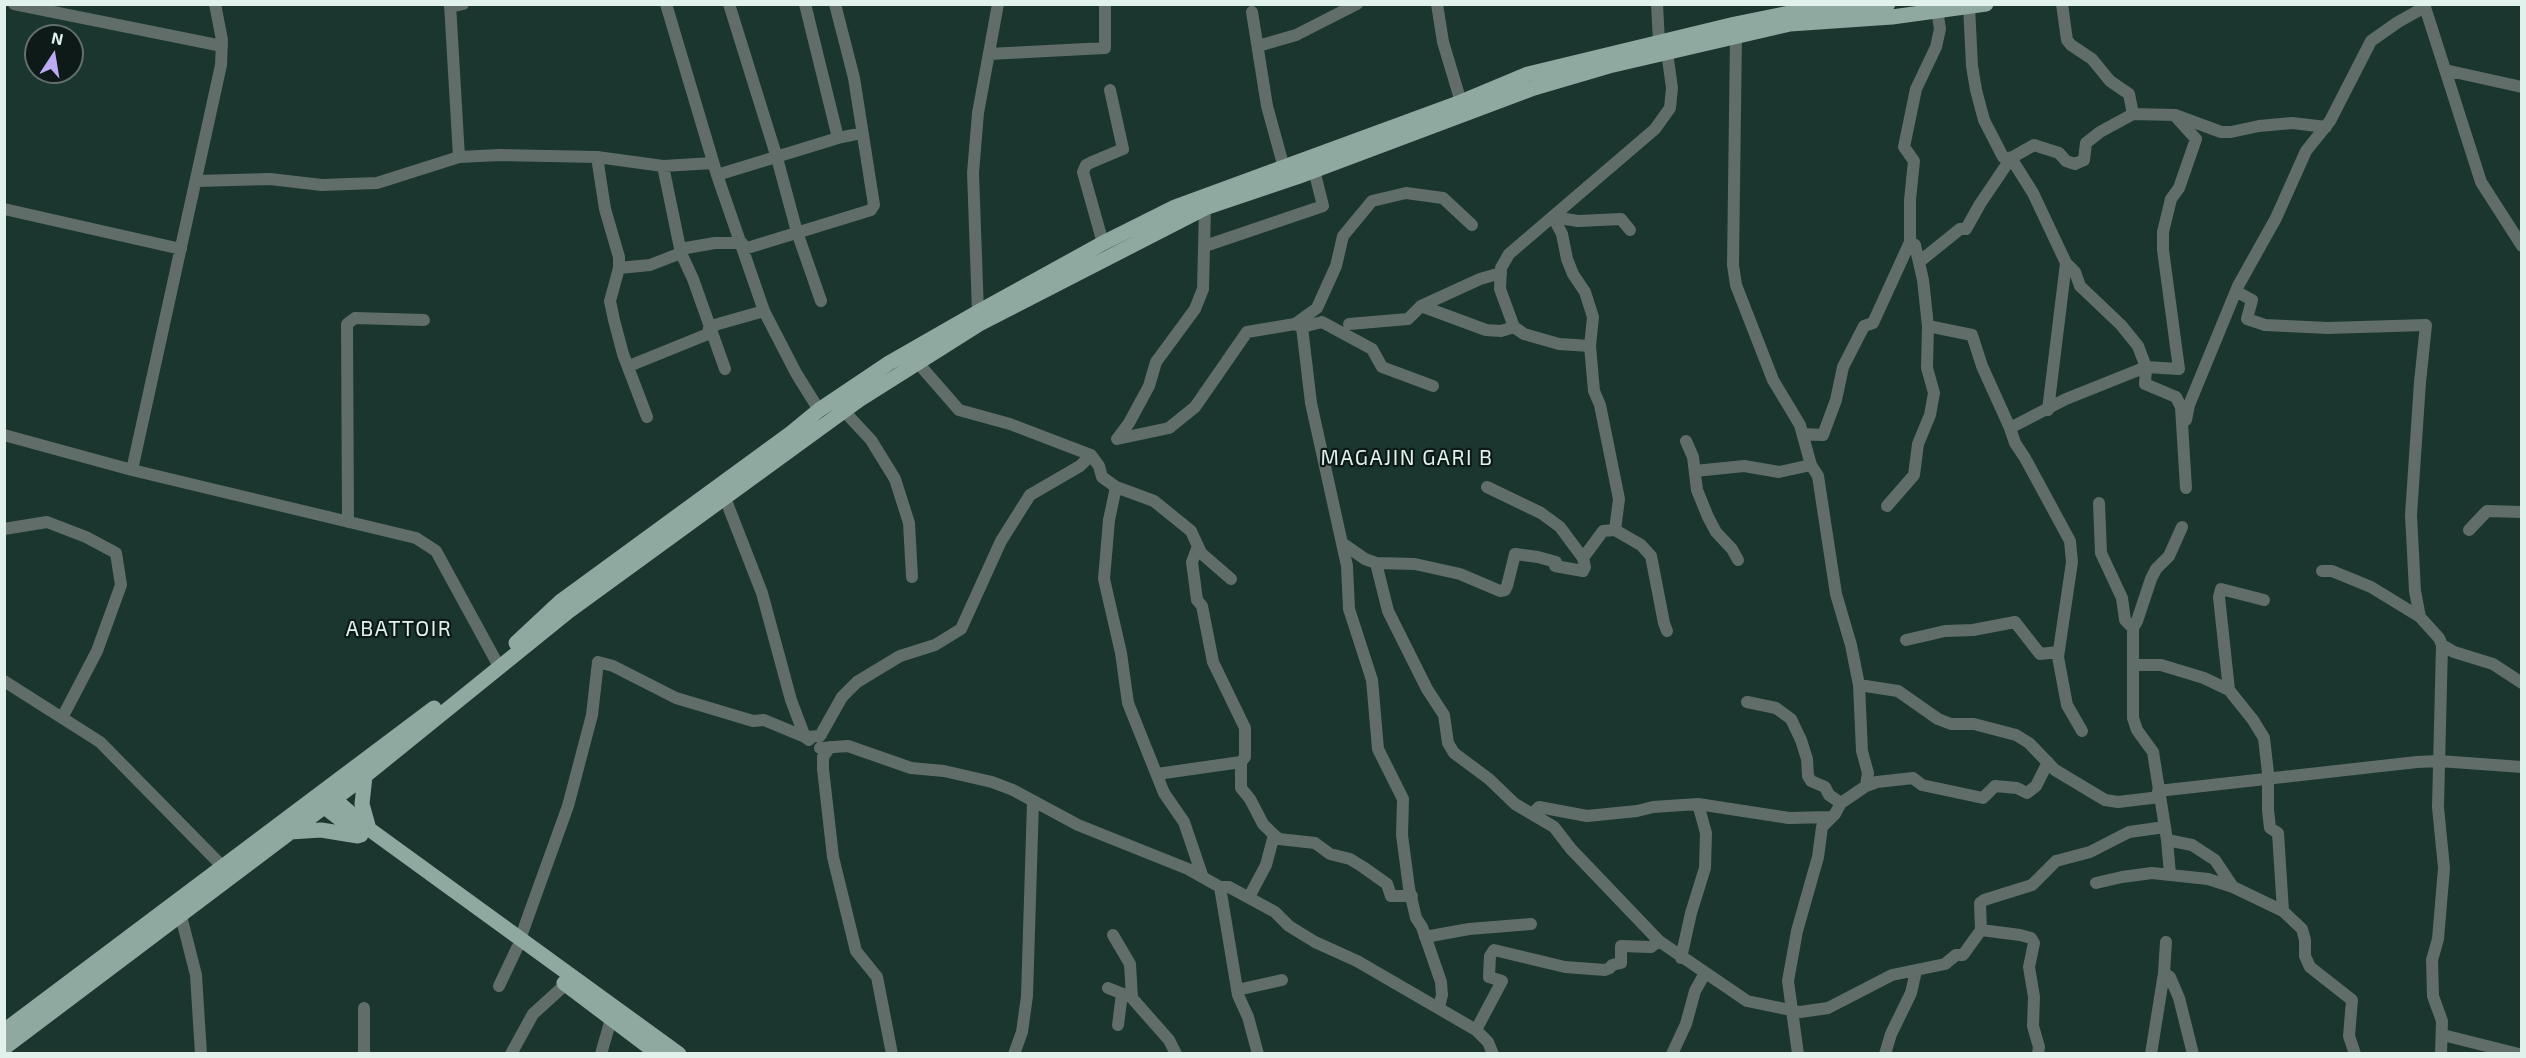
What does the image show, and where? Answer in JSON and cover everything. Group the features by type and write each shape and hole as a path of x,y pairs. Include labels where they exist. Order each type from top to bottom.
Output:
{"main road":[{"path":"4,1048 290,832 324,799 496,661 561,601 791,433 819,410 889,363 978,312 1103,243 1175,207 1461,102 1528,74 1608,60 1789,13 1888,4"},
{"path":"1663,47 1736,36 1790,24 1892,17 1986,4"},
{"path":"4,1031 223,867 324,799 365,776 569,611 844,411 981,322 1205,208 1314,170 1608,60"},
{"path":"365,776 362,804 367,833"},
{"path":"324,799 518,944 679,1053"},
{"path":"290,832 321,830 367,833"},
{"path":"518,944 566,984 658,1053"}],"street":[{"path":"14,4 222,46"},
{"path":"132,470 221,65 222,40 214,4"},
{"path":"666,4 715,169 764,311 796,373 819,410"},
{"path":"729,4 777,158 797,232 821,302"},
{"path":"805,4 838,138"},
{"path":"619,268 650,266 681,254 686,248 715,243 743,246 871,210 874,205 854,78 835,4"},
{"path":"978,312 973,173 978,113 998,4"},
{"path":"989,54 1106,48 1105,4"},
{"path":"1258,46 1296,35 1357,4"},
{"path":"1437,4 1443,42 1461,102"},
{"path":"1590,346 1559,344 1524,334 1514,327 1500,289 1501,268 1509,254 1655,129 1670,108 1672,88 1657,4"},
{"path":"2062,4 2067,40 2070,45 2092,59 2110,81 2129,94 2133,114"},
{"path":"454,5 459,157"},
{"path":"1970,6 1972,66 1984,120 2003,156 2011,158 2033,193 2066,263 2075,272 2080,286 2121,325 2138,346 2146,367 2145,384 2176,397 2181,407 2186,488"},
{"path":"2183,436 2189,405 2237,292 2276,218 2306,151 2326,127 2356,75 2371,41 2425,6 2481,182 2522,246"},
{"path":"1803,434 1823,435 1836,400 1843,367 1864,326 1873,323 1910,242 1910,201 1914,161 1904,147 1916,89 1938,38 1940,29 1937,10"},
{"path":"1252,12 1267,106 1284,168"},
{"path":"1736,36 1733,265 1736,285 1773,380 1800,425 1811,465 1818,476 1836,594 1851,645 1859,686 1862,751 1868,773 1866,786"},
{"path":"2445,70 2522,87"},
{"path":"1103,243 1083,172 1086,165 1124,149 1110,90"},
{"path":"1919,262 1960,229 1966,230 1980,204 2011,158 2034,145 2059,153 2066,161 2075,164 2084,160 2086,143 2100,132 2133,114 2175,116 2221,132 2292,123 2310,123 2326,127"},
{"path":"2010,428 2066,399 2146,367 2179,369 2163,250 2163,232 2171,199 2179,188 2196,140 2175,116"},
{"path":"196,181 270,179 322,185 377,183 459,157 499,155 597,157 663,166 715,169 777,158 861,133"},
{"path":"597,157 605,210 619,268 610,301 618,337 647,417"},
{"path":"663,166 681,254 693,279 724,369"},
{"path":"1205,246 1323,206 1314,170"},
{"path":"1299,326 1317,308 1336,266 1342,236 1372,201 1406,193 1443,198 1473,225"},
{"path":"1205,208 1203,289 1195,309 1156,362 1149,386 1129,423 1117,439 1169,428 1195,407 1246,332 1322,322 1372,350 1382,367 1433,386"},
{"path":"4,209 181,249"},
{"path":"1553,218 1578,221 1621,219 1630,230"},
{"path":"1553,218 1562,234 1573,274 1586,292 1593,317 1590,346 1594,391 1600,405 1619,499 1615,531"},
{"path":"1887,506 1914,475 1918,444 1930,416 1934,393 1927,368 1928,326 1923,280 1915,245 1910,242"},
{"path":"2048,410 2066,263"},
{"path":"1349,324 1408,319 1421,306 1480,279 1501,273"},
{"path":"2237,292 2252,300 2247,319 2265,325 2328,328 2426,325 2411,515 2415,591 2420,617"},
{"path":"1421,306 1486,330 1501,331 1514,327"},
{"path":"709,328 764,311"},
{"path":"348,522 346,324 355,318 424,320"},
{"path":"1299,326 1311,403 1347,566 1349,609 1372,680 1378,749 1403,799 1402,836 1412,896 1416,918 1441,982 1442,994 1439,1008"},
{"path":"1928,326 1972,335 1982,366 2010,428 2014,443 2025,458 2070,541 2073,554 2058,652 2067,705 2082,731"},
{"path":"629,366 708,334 709,328"},
{"path":"918,363 959,410 1010,424 1091,455 1102,477 1116,487 1154,501 1191,531 1201,553 1231,579"},
{"path":"844,411 871,440 895,479 909,524 912,577"},
{"path":"4,435 132,470 417,538 436,551 496,661"},
{"path":"1686,441 1693,457 1697,490 1708,517 1716,532 1732,549 1738,560"},
{"path":"805,737 820,736 842,696 857,682 900,656 935,645 961,629 1001,541 1030,495 1080,466 1091,455"},
{"path":"1695,471 1744,466 1779,472 1811,465"},
{"path":"1116,487 1109,519 1104,579 1121,653 1128,703 1164,793 1184,822 1202,875"},
{"path":"1342,543 1365,559 1376,563 1425,566 1460,574 1500,591 1505,590 1515,554 1538,557 1556,562 1555,566 1583,571 1585,567 1583,558 1560,527 1541,513 1487,487"},
{"path":"725,498 762,593 791,700 805,737"},
{"path":"2099,503 2101,553 2122,598 2125,620 2133,628"},
{"path":"2469,530 2487,511 2522,512"},
{"path":"4,529 47,522 86,537 116,553 121,585 97,651 62,718"},
{"path":"2170,874 2153,752 2136,730 2133,718 2133,628 2151,579 2156,569 2169,556 2182,527"},
{"path":"1583,558 1603,531 1615,531 1641,545 1652,556 1667,631"},
{"path":"1198,546 1192,562 1197,600 1202,606 1213,662 1245,728 1245,757 1241,762 1241,788 1250,799 1263,824 1280,839 1315,843 1330,854 1350,859 1387,884 1391,896 1412,896"},
{"path":"1376,563 1388,611 1427,689 1444,716 1448,743 1454,753 1467,765 1489,779 1515,804 1554,827 1567,844 1659,941 1747,1001 1800,1012 1828,1008 1892,975 1916,972 1945,964 1956,955 1963,956 1981,930 1980,903 1984,900 2032,885 2056,861 2090,852 2129,832 2164,827"},
{"path":"2322,571 2332,571 2371,587 2420,617 2439,638 2442,645 2438,807 2444,868 2441,915 2432,960 2433,996 2442,1021 2441,1053"},
{"path":"2229,690 2219,597 2221,589 2264,600"},
{"path":"1906,640 1946,631 1973,630 2015,622 2040,654 2058,652"},
{"path":"2442,645 2454,652 2493,664 2522,683"},
{"path":"499,986 518,944 568,806 592,715 598,662 613,666 676,698 753,721 764,720 805,737 824,751 848,746 911,768 944,771 992,782 1078,825 1202,875 1220,887 1229,887 1248,897 1275,912 1289,926 1315,942 1357,961 1476,1030 1488,1041 1495,1052"},
{"path":"2133,665 2161,665 2204,678 2229,690 2264,738 2270,828 2278,833 2283,911"},
{"path":"4,681 100,742 223,867"},
{"path":"1859,686 1898,691 1938,719 1951,724 1974,724 2016,735 2029,743 2055,770 2105,800 2118,802 2159,794 2386,764 2439,761 2522,767"},
{"path":"1747,702 1776,708 1791,718 1801,740 1811,781 1825,787 1829,795 1841,803"},
{"path":"824,751 827,825 835,867 856,951 877,977 892,1053"},
{"path":"1157,774 1241,762"},
{"path":"1798,1053 1788,981 1792,955 1818,857 1822,827 1841,803 1876,782 1913,778 1922,785 1983,798 1995,786 2017,788 2027,793 2036,786 2048,762"},
{"path":"1014,1053 1022,1032 1027,996 1033,802"},
{"path":"1532,814 1539,807 1587,816 1637,811 1653,807 1698,804 1789,818 1832,817"},
{"path":"1681,958 1691,913 1705,868 1706,833 1698,804"},
{"path":"1248,897 1266,865 1274,835"},
{"path":"2167,840 2192,844 2215,860 2233,886"},
{"path":"2096,883 2152,873 2208,879 2233,886 2283,911 2302,929 2305,956 2310,967 2352,1000 2349,1036 2355,1053"},
{"path":"1220,887 1237,990 1258,1053"},
{"path":"181,916 196,975 201,1053"},
{"path":"1425,937 1469,929 1531,924"},
{"path":"1981,930 2020,935 2031,938 2034,943 2029,967 2034,997 2033,1026 2039,1047 2038,1053"},
{"path":"1113,934 1130,964 1127,996 1118,1025"},
{"path":"1476,1030 1502,981 1489,976 1490,956 1494,950 1565,967 1605,970 1612,964 1621,963 1621,945 1651,947 1659,941"},
{"path":"2151,1053 2164,973 2166,942"},
{"path":"1885,1053 1894,1027 1911,993 1916,972"},
{"path":"1672,1053 1686,1024 1695,991 1705,973"},
{"path":"2164,973 2170,977 2179,998 2193,1053"},
{"path":"1237,990 1282,980"},
{"path":"511,1053 533,1014 566,984"},
{"path":"1108,988 1127,996 1169,1040 1176,1053"},
{"path":"364,1008 364,1053"},
{"path":"601,1053 611,1019"},
{"path":"2443,1035 2518,1053"}],"district":[{"name":"MAGAJIN GARI B","path":"1407,458"},
{"name":"ABATTOIR","path":"399,629"}]}
